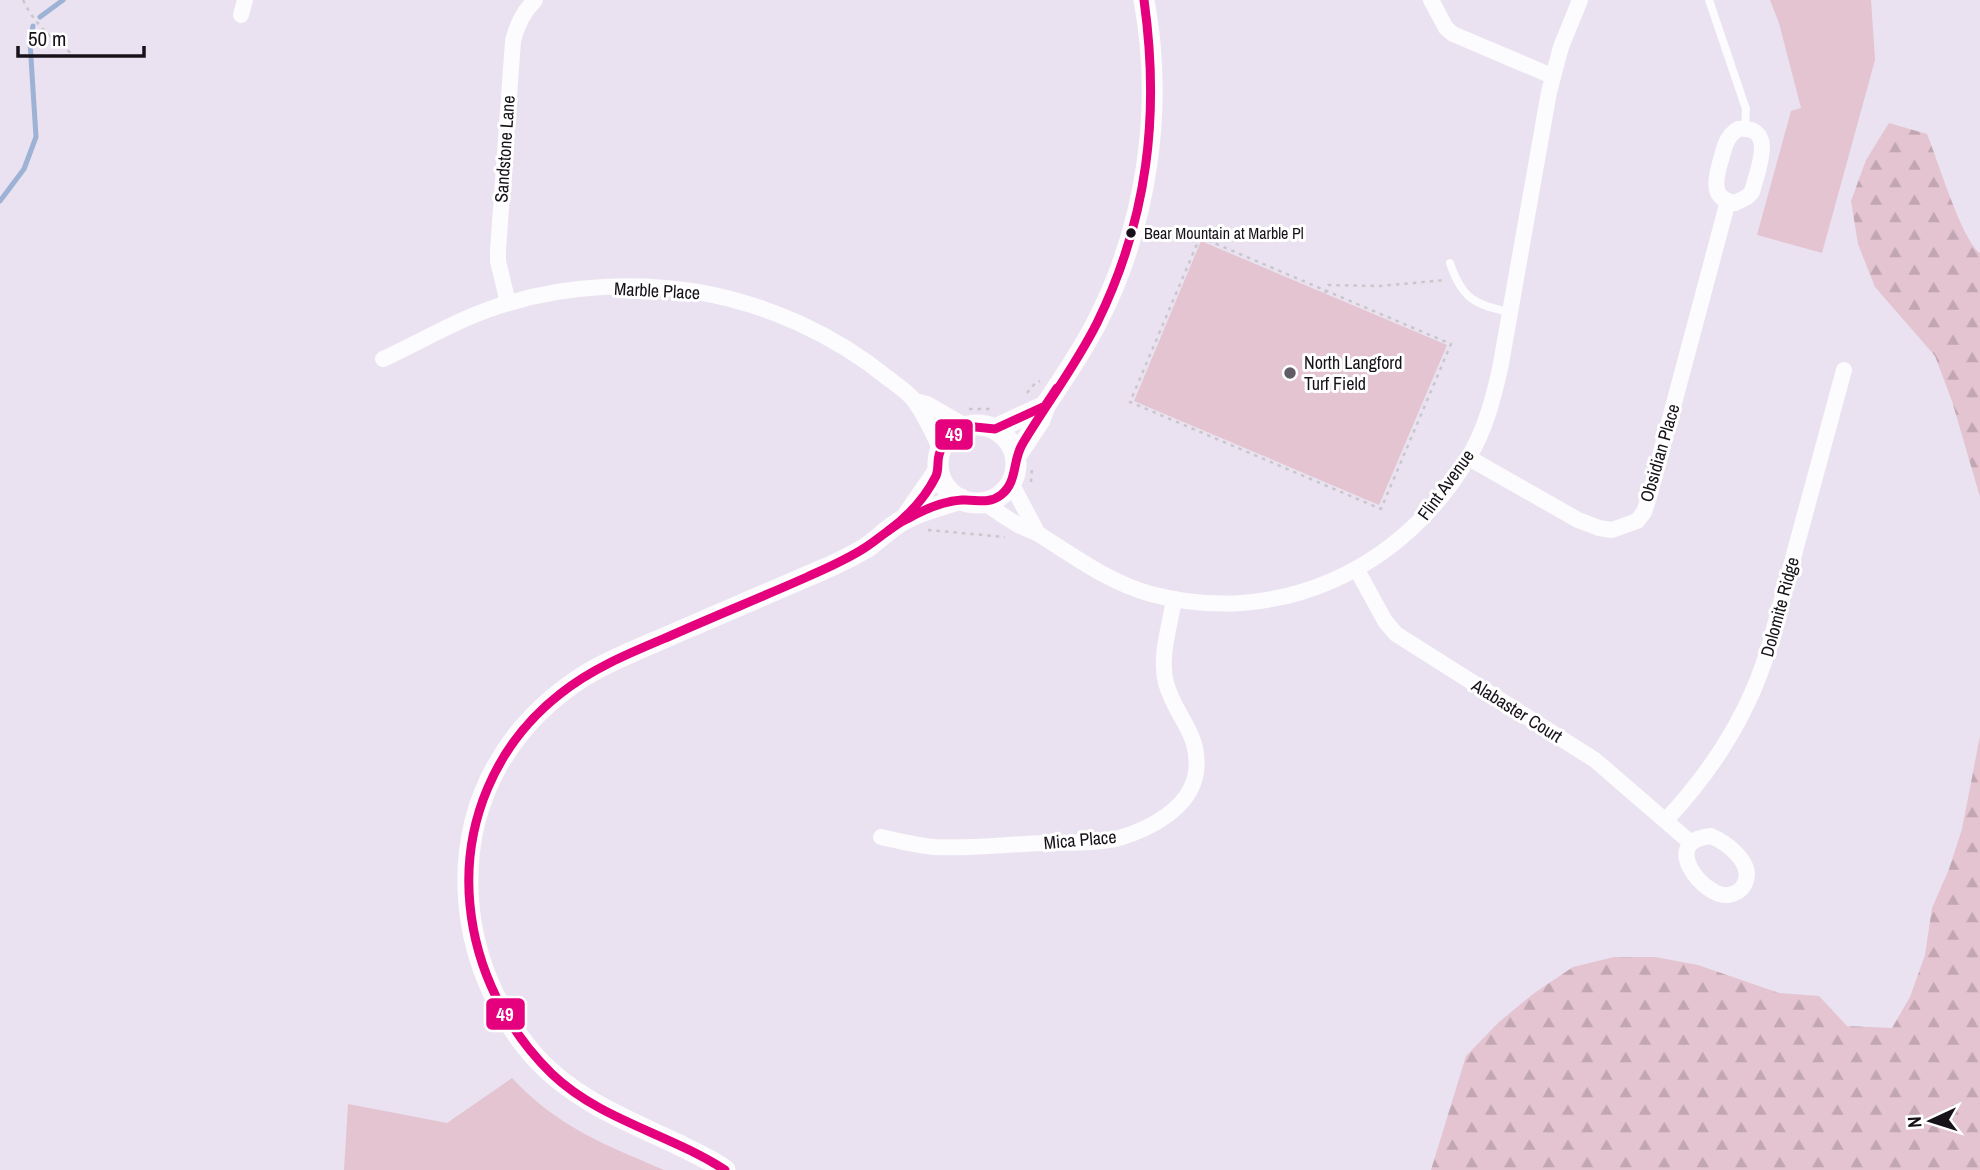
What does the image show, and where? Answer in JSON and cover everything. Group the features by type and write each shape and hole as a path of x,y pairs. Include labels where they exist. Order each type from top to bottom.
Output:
{"street":[{"name":"Sandstone Lane","path":"508,303 498,250 513,41 524,11 535,0"},
{"path":"939,461 951,494 961,499 985,503 1021,485 1015,474 1025,459 1045,406 1097,321 1119,269 1138,209 1147,163 1152,108 1152,62 1144,0"},
{"path":"1431,0 1446,28 1454,34 1552,76"},
{"name":"Flint Avenue","path":"985,503 1024,528 1037,532 1091,568 1149,594 1174,599 1244,603 1270,600 1318,587 1357,570 1402,539 1422,521 1469,458 1492,400 1552,76 1580,0"},
{"path":"1745,129 1759,135 1763,150 1752,192 1741,201 1728,201 1718,194 1715,181 1727,139 1738,130 1745,129"},
{"name":"Obsidian Place","path":"1469,458 1588,524 1612,530 1637,521 1644,512 1649,497 1728,201"},
{"name":"Marble Place","path":"383,359 508,303 581,290 625,287 667,289 720,297 777,314 834,340 858,355 915,401 936,437 939,461"},
{"name":"Dolomite Ridge","path":"1666,820 1705,776 1726,746 1754,691 1769,647 1844,370"},
{"name":"Marble Place","path":"915,401 963,416"},
{"path":"911,524 947,441 963,416 994,419 1045,406"},
{"path":"994,419 1004,436 1025,459"},
{"name":"Flint Avenue","path":"1021,485 1037,532"},
{"path":"725,1170 579,1095 556,1078 516,1034 499,1007 485,976 469,908 470,845 478,809 489,779 505,751 528,721 584,676 617,659 845,560 961,499"},
{"name":"Alabaster Court","path":"1357,570 1385,621 1396,634 1595,760 1691,843"},
{"name":"Mica Place","path":"881,837 936,847 1097,842 1136,832 1155,824 1172,812 1186,796 1196,775 1197,753 1191,732 1171,699 1163,668 1174,599"}],"lane":[{"path":"1709,0 1746,109 1745,129"},
{"path":"1450,263 1455,279 1473,301 1485,307 1510,312"}],"path":[{"path":"23,0 53,40 71,53"},
{"path":"1199,237 1325,292 1451,344 1381,509 1130,402 1199,237"},
{"path":"1325,292 1328,285 1380,286 1455,279"},
{"path":"963,416 978,410 994,419"},
{"path":"1021,485 1025,459"},
{"path":"911,524 1010,538"}],"green space":[{"path":"1770,0 1871,0 1875,60 1822,253 1757,235 1791,111 1801,108 1779,23"},
{"path":"1889,123 1927,134 1958,216 1980,253 1980,497 1952,401 1935,356 1875,287 1858,244 1851,201 1866,160"},
{"name":"North Langford Turf Field","path":"1201,241 1447,345 1379,505 1134,401"},
{"path":"1980,736 1980,1170 1431,1170 1466,1056 1499,1022 1533,994 1573,967 1614,957 1655,957 1698,965 1779,993 1819,996 1847,1026 1892,1028 1910,997 1925,955 1932,908 1962,829"},
{"path":"512,1078 529,1095 582,1133 664,1170 344,1170 348,1104 447,1123"}],"waterway":[{"path":"40,17 63,0"},
{"path":"0,201 24,169 36,137 30,42 33,26"}],"transit line":[{"name":"49","path":"725,1170 682,1146 613,1115 571,1090 552,1074 507,1018 486,975 473,929 470,905 472,845 488,788 517,737 537,714 572,685 599,668 837,563 926,509 955,501 991,500 1006,490 1013,477 1023,443 1097,323 1128,245 1139,205 1150,125 1149,42 1144,0"},
{"name":"49","path":"888,531 909,513 927,492 937,473 941,450 953,435 965,426 995,429 1045,406 1057,388"}],"place":[{"name":"Bear Mountain at Marble Pl","path":"1131,233"},
{"name":"North Langford Turf Field","path":"1290,373"}]}
